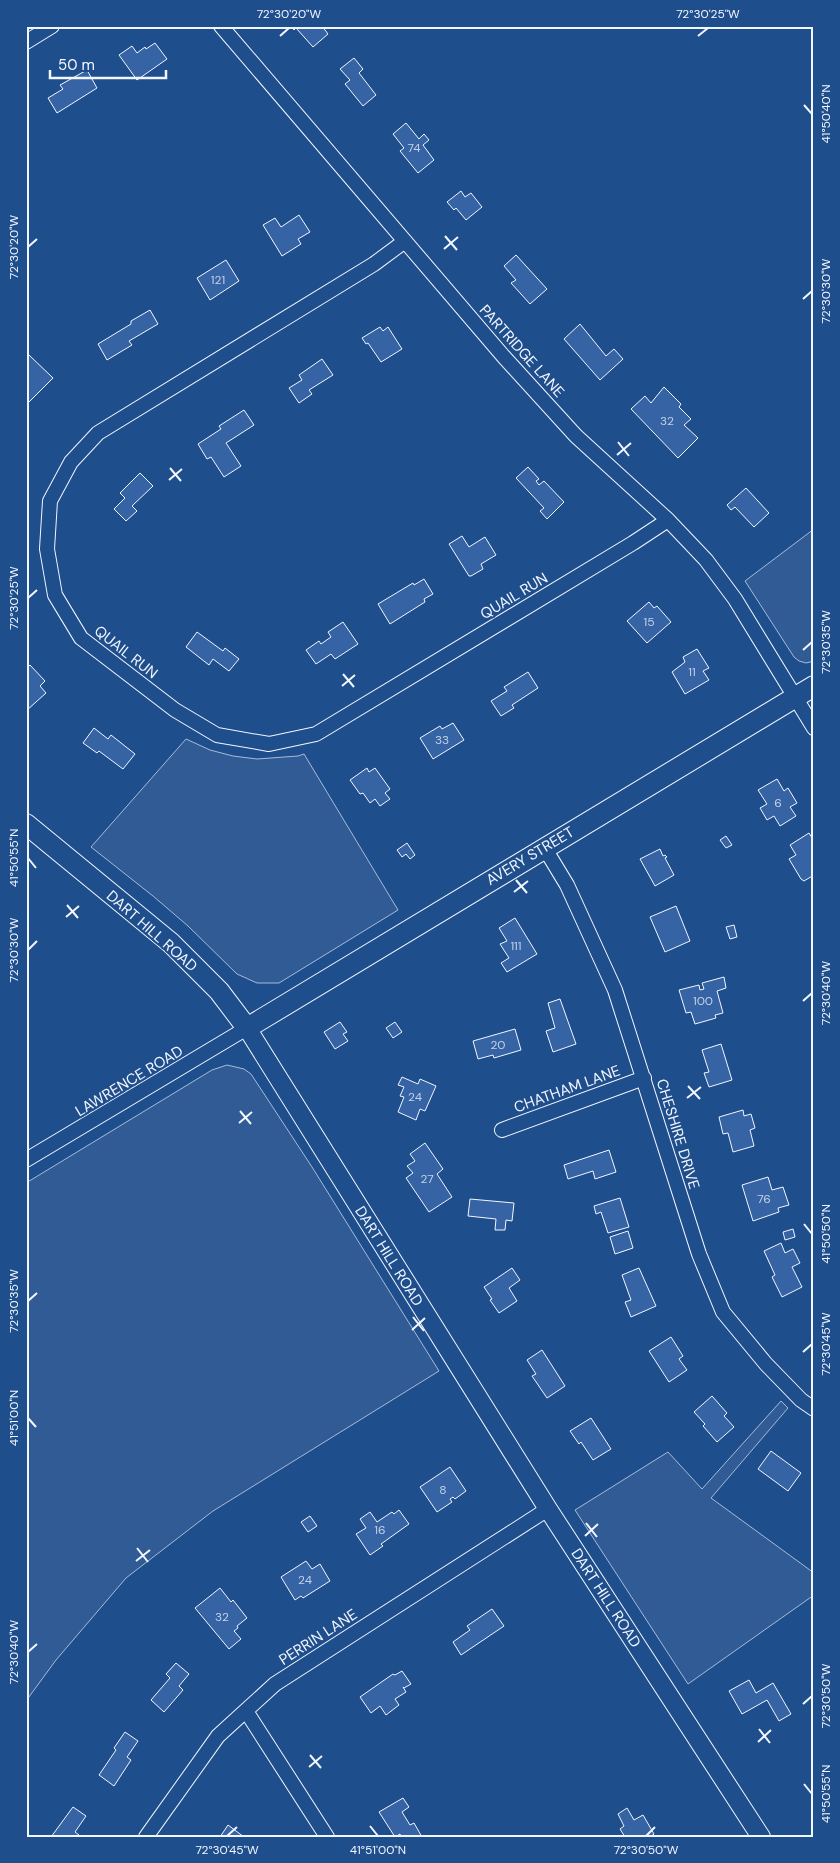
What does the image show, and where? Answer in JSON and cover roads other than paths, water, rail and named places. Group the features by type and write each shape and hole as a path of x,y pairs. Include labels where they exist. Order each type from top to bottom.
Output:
{"main road":[{"name":"AVERY STREET","path":"247,1028 544,847 814,686"},
{"name":"DART HILL ROAD","path":"26,824 171,943 219,991 247,1028"}],"street":[{"path":"26,42 52,26"},
{"name":"PARTRIDGE LANE","path":"221,26 504,357 576,436 668,520 706,560 735,599 814,728"},
{"name":"QUAIL RUN","path":"405,241 374,264 98,433 71,462 50,501 47,550 55,595 81,638 175,710 217,735 269,744 316,734 624,549 668,520"},
{"name":"CHESHIRE DRIVE","path":"544,847 567,885 615,990 699,1254 723,1312 766,1364 801,1400 814,1408"},
{"name":"LAWRENCE ROAD","path":"26,1160 247,1028"},
{"name":"DART HILL ROAD","path":"247,1028 548,1508 761,1837"},
{"name":"CHATHAM LANE","path":"502,1130 644,1078"},
{"name":"PERRIN LANE","path":"146,1837 218,1736 275,1684 548,1508"},
{"path":"246,1710 327,1837"}]}
